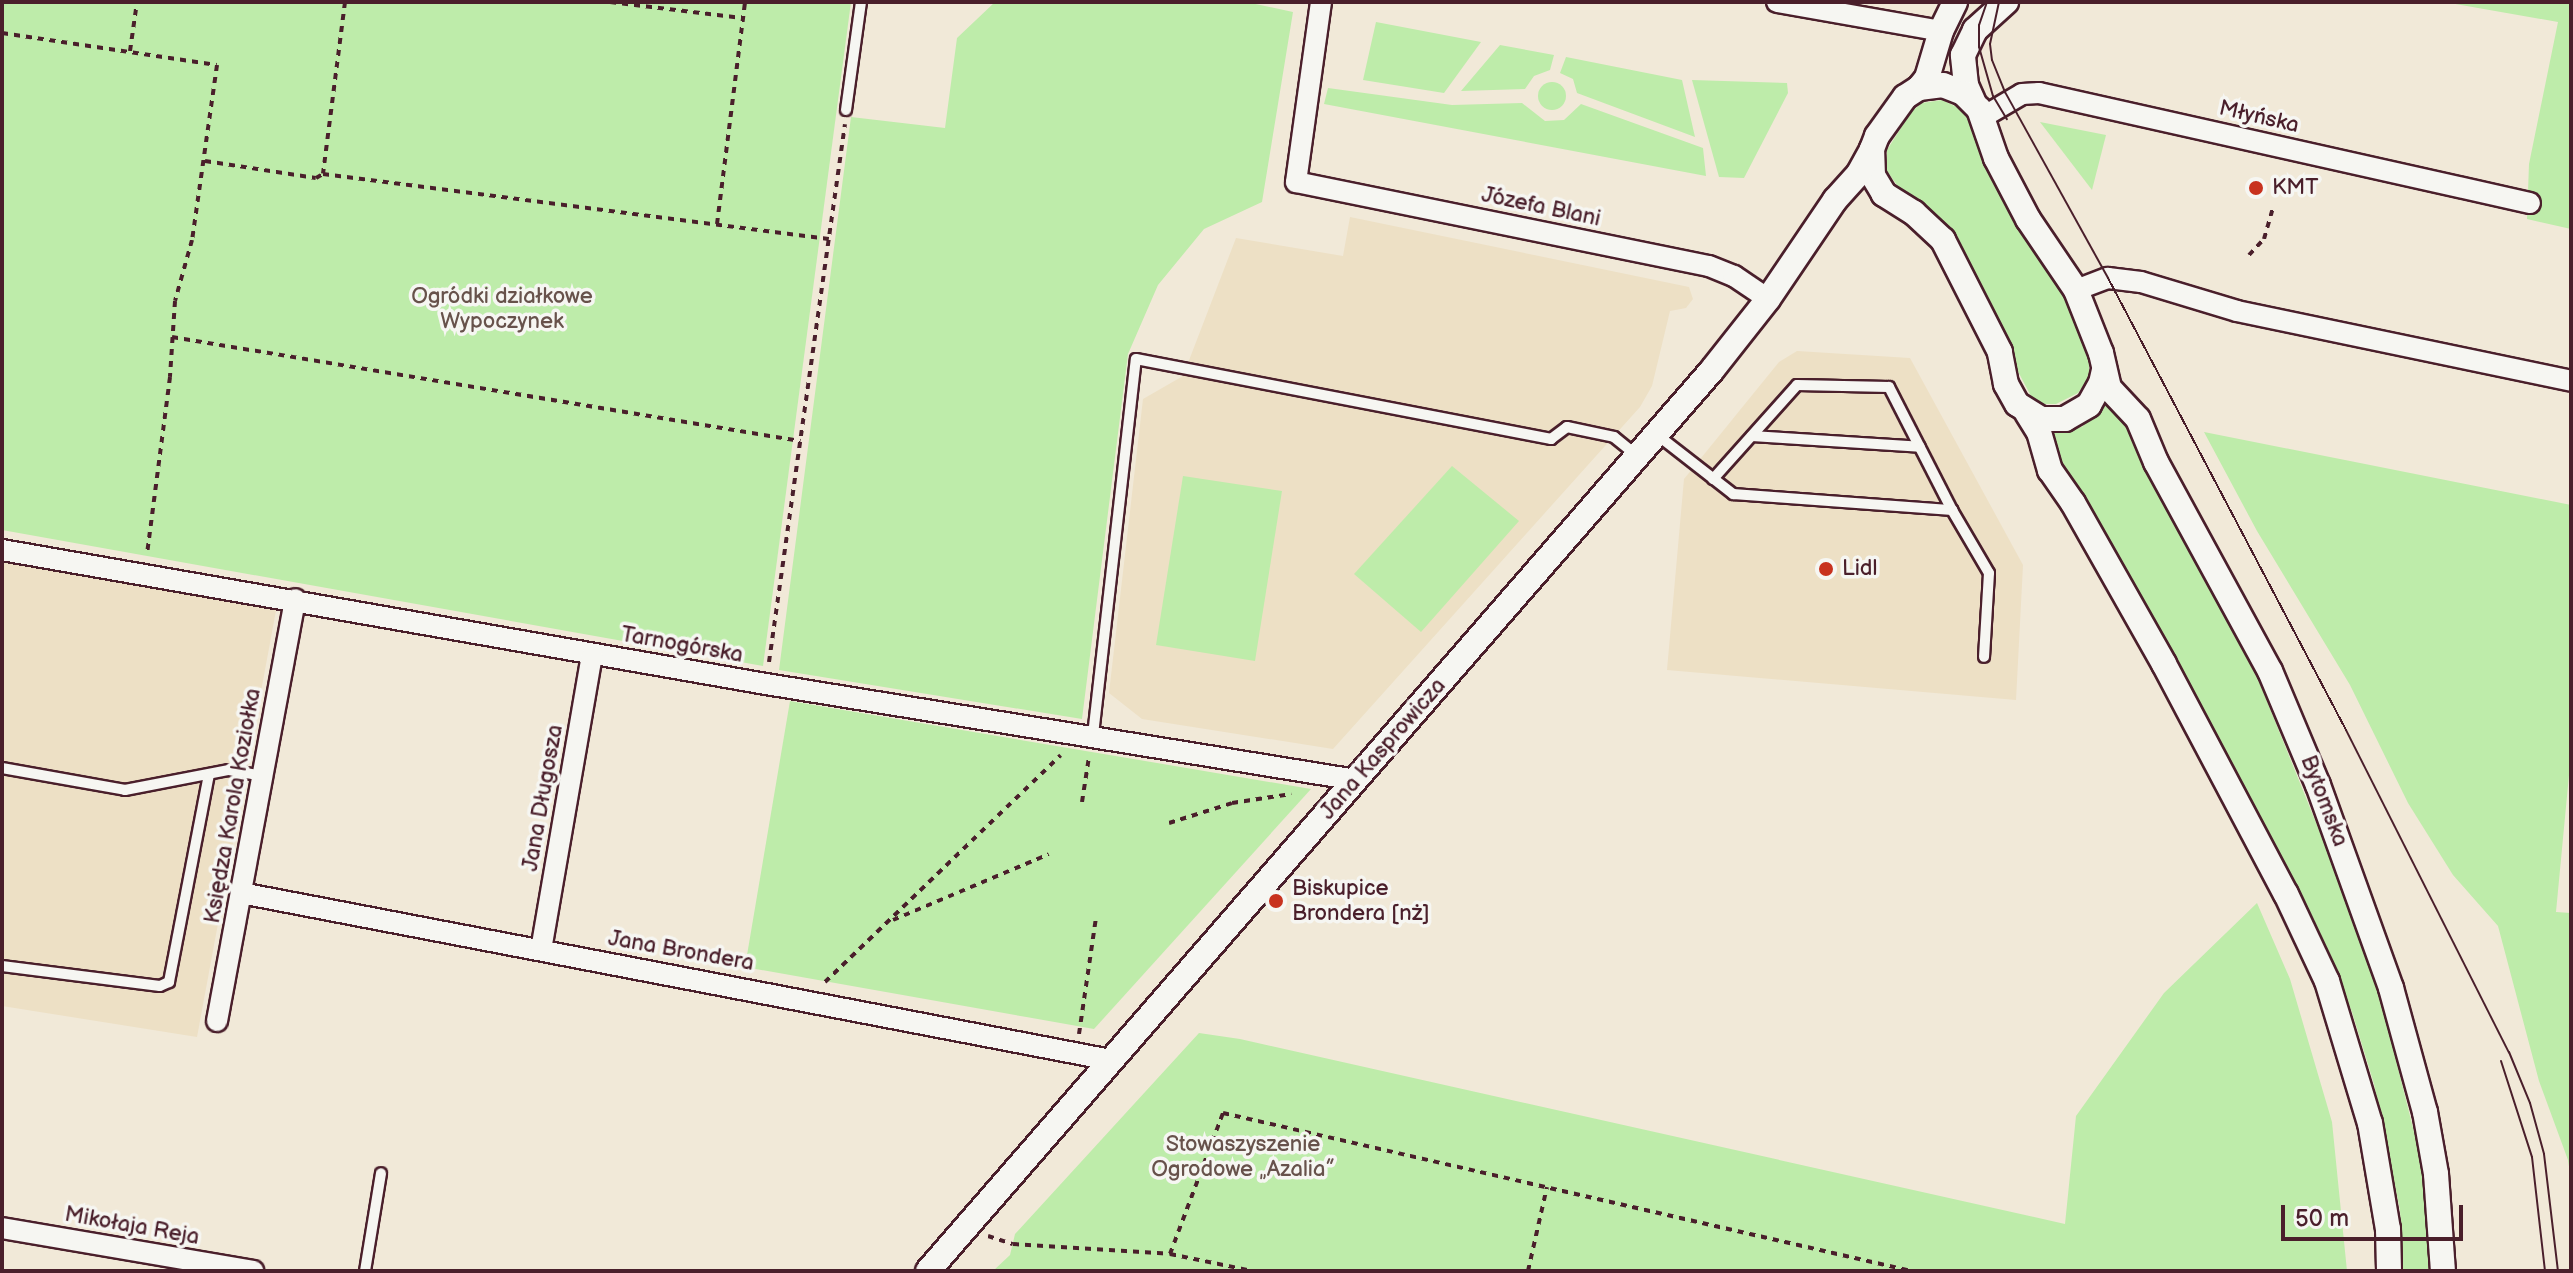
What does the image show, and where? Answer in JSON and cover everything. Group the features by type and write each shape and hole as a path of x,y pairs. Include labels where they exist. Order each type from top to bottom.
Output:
{"street":[{"name":"Józefa Blani","path":"1321,2 1296,182 1722,269 1768,299"},
{"path":"1777,2 1941,31"},
{"path":"1919,88 1933,65 1941,31 1955,2"},
{"path":"1978,109 1966,85 1963,55 1975,30 2006,2"},
{"path":"1919,88 1943,85 1978,109"},
{"name":"Jana Kasprowicza","path":"928,1271 1656,434 1768,299 1859,173 1898,104 1919,88"},
{"name":"Młyńska","path":"1978,109 2022,94 2039,93 2530,203"},
{"name":"Bytomska","path":"1978,109 1996,158 2028,219 2076,290 2109,388 2138,419 2156,462 2270,671 2318,785 2374,934 2425,1112 2436,1174 2443,1271"},
{"path":"1872,149 1871,165 1876,185 1930,225 1943,240 2000,352 2010,393 2039,432 2050,470 2073,503 2164,664 2286,894 2327,981 2370,1123 2388,1229 2389,1271"},
{"name":"Jana Kasprowicza","path":"1825,217 1846,203 1863,198 1895,202"},
{"path":"2076,290 2108,278 2141,282 2237,311 2571,381"},
{"path":"2027,413 2052,421 2078,413 2096,395 2104,370"},
{"name":"Tarnogórska","path":"2,550 766,684 1356,780"},
{"name":"Księdza Karola Koziołka","path":"217,1021 295,599"},
{"name":"Jana Długosza","path":"541,950 592,654"},
{"name":"Jana Brondera","path":"241,893 807,999 1111,1060"},
{"name":"Mikołaja Reja","path":"2,1228 253,1271"}],"lane":[{"path":"846,110 861,2"},
{"path":"1088,734 1136,359 1551,439 1567,427 1614,437 1637,456"},
{"path":"1713,479 1797,385 1889,387 1952,510 1989,573 1984,657"},
{"path":"1656,434 1733,494 1952,510"},
{"path":"1752,436 1920,447"},
{"path":"2,768 125,790 229,770 262,776"},
{"path":"2,966 160,986 169,982 209,775"},
{"path":"365,1271 381,1173"}],"path":[{"path":"130,51 137,2"},
{"path":"323,174 345,2"},
{"path":"610,2 743,19"},
{"path":"717,224 745,2"},
{"path":"2,33 217,65 192,240 175,301 168,392 145,574"},
{"path":"766,684 846,110"},
{"path":"205,161 316,178 323,174 829,239"},
{"path":"2249,255 2264,239 2273,207"},
{"path":"172,337 800,441"},
{"path":"1082,802 1088,734"},
{"path":"807,999 1088,734"},
{"path":"1169,823 1232,803 1303,791"},
{"path":"888,922 1049,854"},
{"path":"1076,1053 1096,918"},
{"path":"1170,1254 1223,1113 1911,1271"},
{"path":"1528,1271 1547,1187"},
{"path":"971,1222 996,1240 1013,1244 1170,1254 1253,1271"}],"shaded area":[{"path":"1350,217 1689,287 1693,299 1686,308 1670,311 1652,386 1640,407 1333,749 1142,719 1109,693 1143,399 1183,376 1236,238 1343,256"},
{"path":"1797,351 1910,358 2023,565 2016,700 1667,670 1684,479 1779,362"},
{"path":"2,560 277,605 197,1037 2,1006"}],"green space":[{"name":"Ogródki działkowe Wypoczynek","path":"2,2 851,2 763,666 2,530"},
{"path":"995,2 1246,2 1293,12 1262,202 1204,229 1158,285 1128,354 1082,719 779,670 851,117 945,128 957,38"},
{"path":"2444,2 2571,2 2571,229 2527,219 2529,164 2558,22"},
{"path":"1376,22 1481,42 1444,93 1363,80"},
{"path":"1500,45 1554,55 1550,70 1534,76 1525,89 1461,91"},
{"path":"1566,57 1682,80 1695,137 1577,93 1573,79 1560,73"},
{"path":"1692,80 1787,83 1788,93 1744,178 1719,177"},
{"path":"1552,82 1562,86 1566,96 1562,106 1552,110 1542,106 1538,96 1542,86"},
{"path":"1328,88 1452,105 1522,103 1545,121 1564,120 1581,104 1703,148 1706,176 1324,104"},
{"path":"1942,100 1959,108 1968,119 2079,326 2089,361 2089,377 2078,393 2056,404 2043,404 2032,398 1937,218 1899,188 1887,171 1887,150 1911,112 1922,103"},
{"path":"2040,122 2106,135 2092,190"},
{"path":"2106,402 2126,418 2138,440 2144,468 2258,679 2344,892 2378,988 2416,1140 2426,1196 2429,1271 2403,1271 2400,1210 2374,1084 2352,1012 2314,920 2085,497 2064,475 2052,430 2082,427"},
{"path":"2204,432 2571,505 2571,754 2556,912 2571,913 2571,1180 2568,1160 2539,1081 2498,926 2453,875 2408,803 2350,685 2257,531"},
{"path":"1452,466 1519,521 1421,632 1354,574"},
{"path":"1183,476 1282,491 1255,661 1156,645"},
{"path":"790,701 1311,789 1094,1029 745,967"},
{"name":"Stowaszyszenie Ogrodowe „Azalia”","path":"2257,903 2290,979 2332,1122 2347,1271 993,1271 1010,1255 1015,1234 1199,1033 1240,1039 2065,1224 2076,1116 2164,993"}],"tram line":[{"path":"1987,2 1979,25 1979,47 1993,96 2007,119"},
{"path":"1999,2 1990,44 1992,60 2005,92 2108,278 2346,730 2509,1052 2530,1103 2544,1154 2558,1271"},
{"path":"2501,1061 2532,1157 2545,1271"}],"place":[{"name":"KMT","path":"2256,188"},
{"name":"Lidl","path":"1826,569"},
{"name":"Biskupice Brondera [nż]","path":"1276,901"}]}
